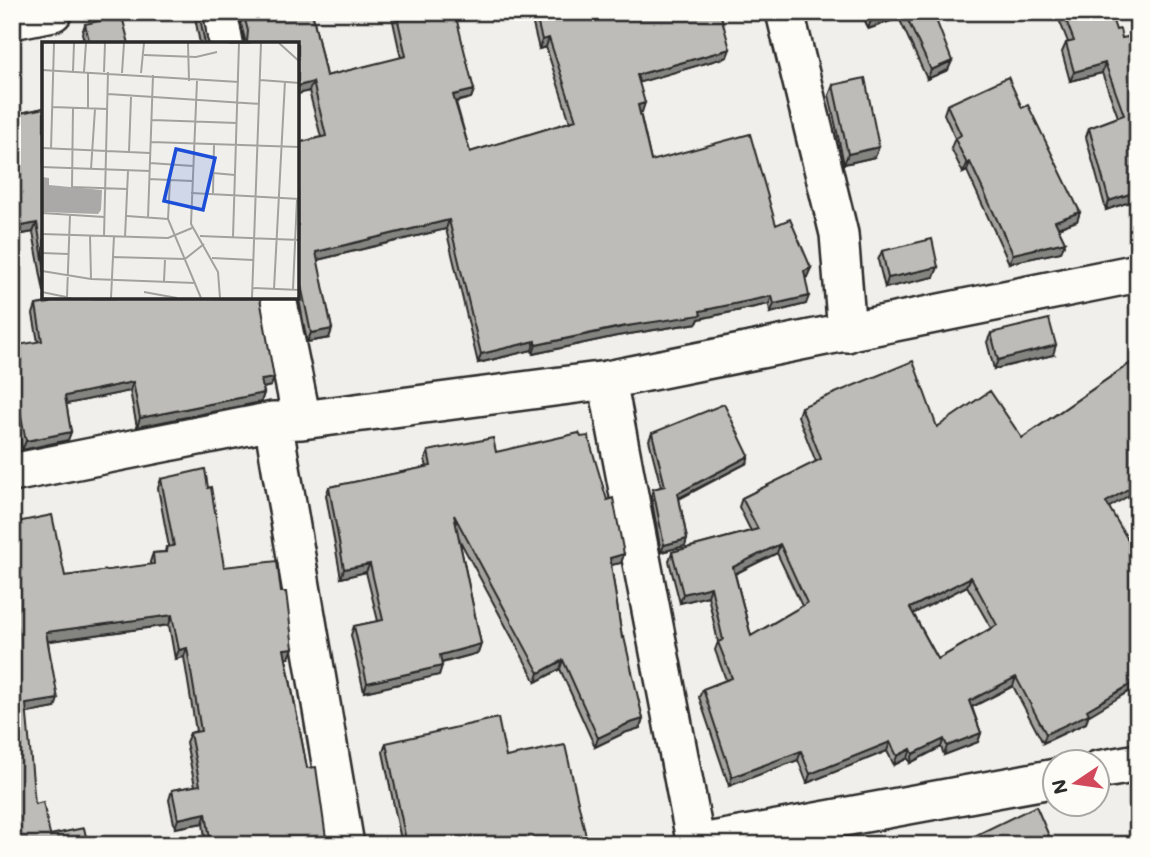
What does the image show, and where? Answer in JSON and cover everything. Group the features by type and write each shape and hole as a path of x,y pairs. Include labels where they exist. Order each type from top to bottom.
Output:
{"street":[{"path":"12,20 53,12"},
{"path":"218,12 225,42"},
{"path":"785,12 839,234 847,333"},
{"path":"12,473 288,420 607,380 1138,273"},
{"path":"276,299 288,420 345,845"},
{"path":"607,380 696,844 1042,780"},
{"path":"1112,767 1138,763"}],"building":[{"path":"199,12 203,12 208,42 205,42"},
{"path":"243,12 312,12 326,76 406,56 396,12 455,13 474,90 453,95 470,152 576,120 549,38 542,40 535,12 720,12 730,49 637,75 645,103 638,105 651,161 750,134 776,225 790,219 811,268 804,271 809,296 774,304 772,296 700,311 701,315 620,327 536,345 535,341 481,354 449,220 316,252 332,329 311,333 299,281 299,143 326,136 313,82 299,86 299,42 247,42 248,31"},
{"path":"868,12 893,12 871,20"},
{"path":"904,12 933,12 952,61 931,70"},
{"path":"1063,12 1110,12 1122,38 1138,35 1138,191 1109,201 1089,128 1124,115 1105,63 1074,72 1066,43 1074,41"},
{"path":"122,16 128,42 90,42 85,24"},
{"path":"1008,77 1022,108 1028,105 1080,212 1055,221 1065,242 1013,254 970,162 967,164 955,139 961,135 947,105"},
{"path":"865,78 879,147 848,154 833,85"},
{"path":"12,98 16,114 42,108 42,253 37,223 12,228"},
{"path":"932,239 938,267 888,278 882,251"},
{"path":"49,299 260,299 274,378 261,380 264,393 140,418 133,382 65,396 71,432 26,441 19,406 12,407 12,346 42,341 36,305 50,303"},
{"path":"1049,319 1056,345 998,360 991,333"},
{"path":"1138,358 1138,483 1106,502 1138,557 1138,680 1087,710 1089,714 1046,734 1016,677 969,701 981,733 947,746 944,739 913,754 911,749 897,756 890,742 810,774 801,751 732,777 703,689 732,678 718,642 723,640 711,587 683,594 672,552 758,529 742,498 821,459 801,407 913,361 937,427 990,391 1022,438","holes":["780,544 807,603 751,636 733,567","971,577 997,625 938,659 910,608"]},
{"path":"724,404 749,456 678,493 687,539 664,545 653,489 665,486 652,433"},
{"path":"579,433 581,437 588,436 607,500 613,498 624,554 610,558 622,638 624,637 643,719 598,738 563,660 539,673 454,515 481,644 440,655 442,666 367,683 354,626 383,620 370,564 344,569 329,487 431,466 428,451 493,438 496,452"},
{"path":"205,469 208,488 211,487 224,567 277,561 281,592 286,592 293,648 284,649 307,768 316,767 326,838 290,845 211,845 206,813 178,819 172,790 200,785 190,733 201,731 187,648 179,650 172,615 46,632 58,699 26,704 35,804 43,802 50,835 84,828 88,845 12,845 12,523 52,515 65,576 154,564 153,553 167,552 166,547 174,546 161,479"},
{"path":"498,718 506,757 565,745 588,845 407,845 386,743"},
{"path":"1036,806 1053,845 965,845 964,841"}]}
